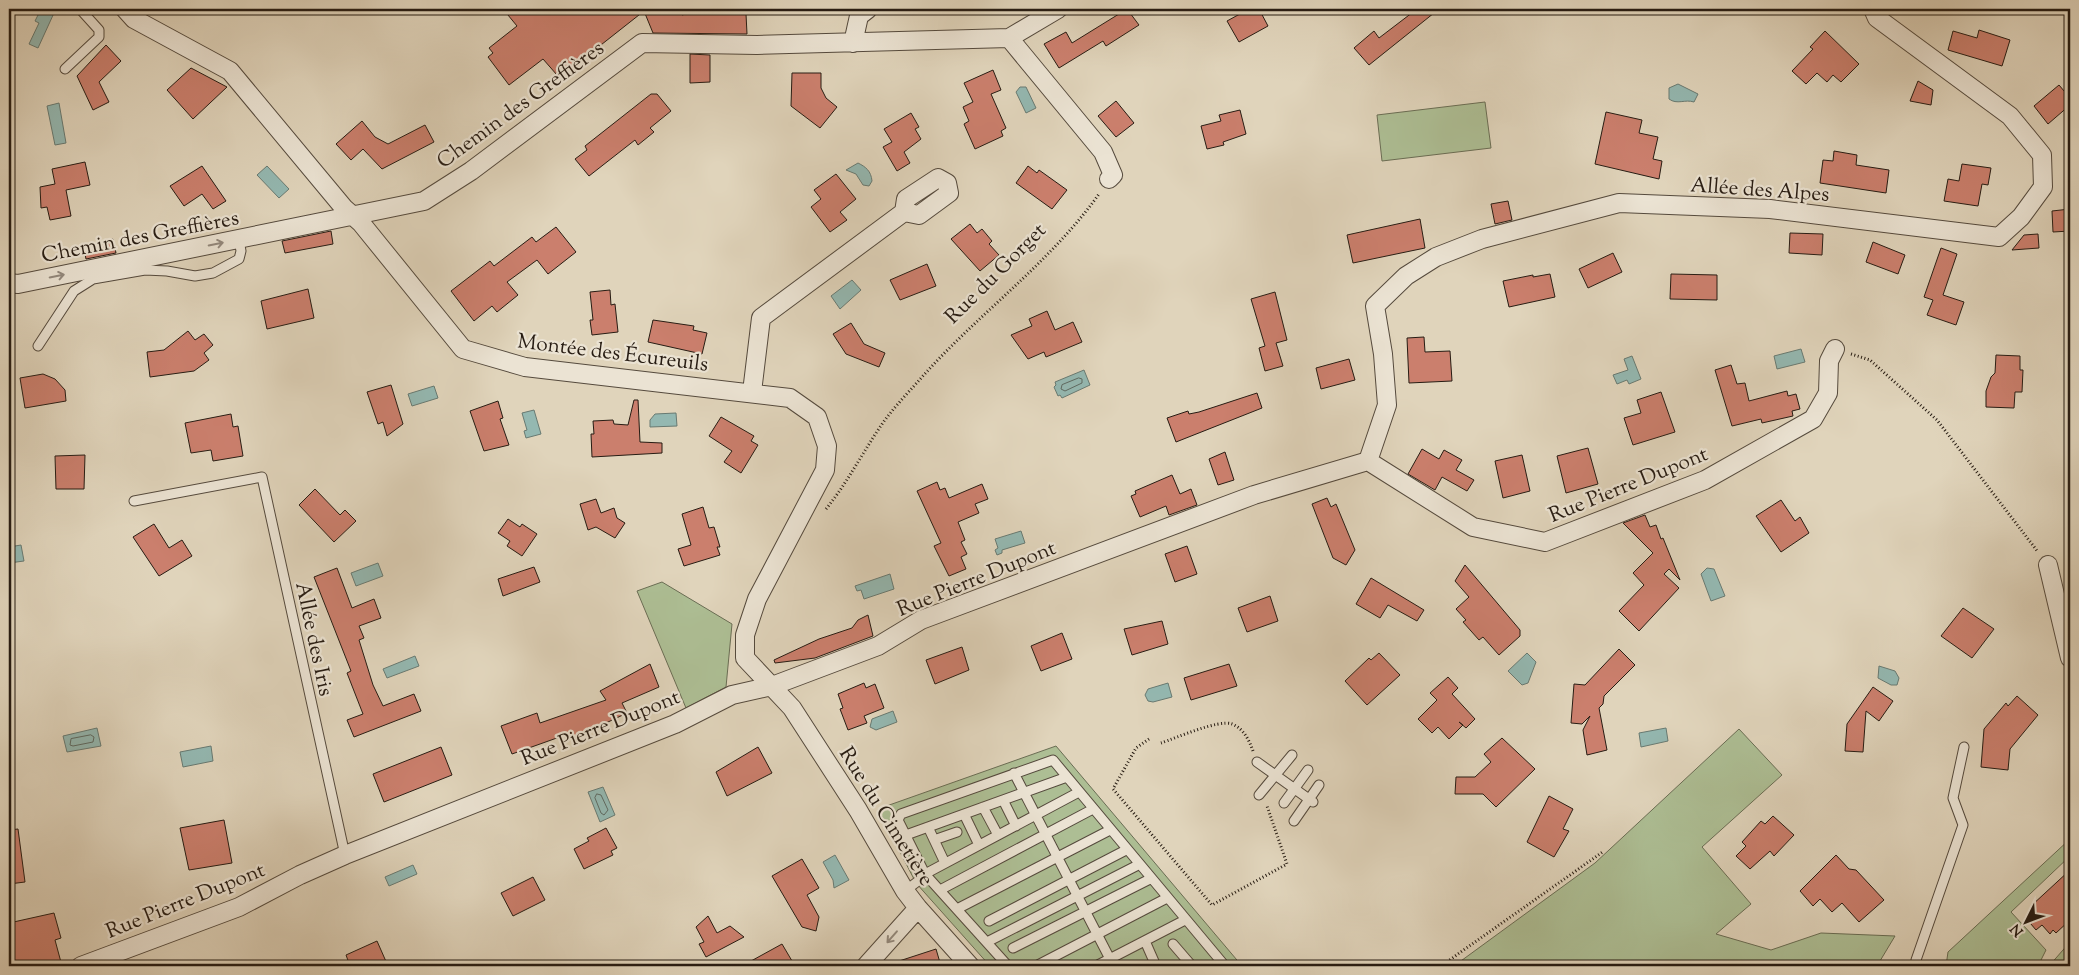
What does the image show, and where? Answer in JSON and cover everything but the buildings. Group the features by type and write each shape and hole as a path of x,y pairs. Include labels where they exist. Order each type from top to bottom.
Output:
{"street":[{"name":"Montée des Écureuils","path":"125,9 134,19 230,72 352,216 361,223 463,349 524,367 752,392 790,398 817,417 827,446 825,470 757,599 745,635 745,658 772,686"},
{"path":"853,42 859,16 868,9"},
{"name":"Chemin des Greffières","path":"9,283 18,284 424,201 470,171 642,43 757,45 1009,38 1058,9"},
{"name":"Allée des Alpes","path":"1368,461 1387,405 1383,354 1375,306 1406,276 1436,257 1482,239 1619,203 1770,209 1999,237 2021,217 2043,188 2042,155 2010,116 1877,18 1873,9"},
{"path":"1009,38 1103,152 1113,175 1109,179"},
{"path":"752,392 761,318 904,212"},
{"name":"Rue Pierre Dupont","path":"81,966 239,907 300,874 675,724 732,695 772,686 878,646 930,617 1254,495 1368,461 1474,527 1545,542 1705,480 1813,419 1828,393 1828,361 1835,349"},
{"path":"2048,565 2070,658"},
{"name":"Rue du Cimetière","path":"772,686 792,708 858,810 905,890 918,908 970,966"},
{"path":"866,966 918,908"}],"lane":[{"path":"65,69 99,37 99,30 80,9"},
{"path":"38,346 74,290 93,279 144,270 167,271 195,276 213,273 239,259 241,251 239,240"},
{"name":"Allée des Iris","path":"134,501 262,477 345,855"},
{"path":"1917,966 1916,960 1963,825 1953,798 1964,747"},
{"path":"1259,795 1292,755"},
{"path":"1008,966 926,874 898,820 900,814 1053,760 1138,865 1225,966"},
{"path":"1257,762 1311,801"},
{"path":"1284,803 1308,770"},
{"path":"1014,773 1110,959 1117,966"},
{"path":"906,835 1067,777"},
{"path":"1294,821 1311,801 1320,785"},
{"path":"905,890 926,874 945,863 1079,792"},
{"path":"1002,800 1016,826"},
{"path":"983,807 998,835"},
{"path":"940,890 1093,809"},
{"path":"964,814 979,845"},
{"path":"928,827 945,863"},
{"path":"957,909 1110,830"},
{"path":"934,840 957,832"},
{"path":"989,920 1126,850"},
{"path":"987,942 1138,865"},
{"path":"1013,948 1150,879"},
{"path":"1036,966 1166,898"},
{"path":"1096,966 1185,920"},
{"path":"1145,940 1156,966"},
{"path":"1173,944 1192,966"}],"path":[{"name":"Rue du Gorget","path":"824,512 841,491 881,425 923,376 1078,222 1109,179"},
{"path":"1835,349 1870,360 1937,420 2048,565"},
{"path":"1161,743 1216,725 1231,724 1244,732 1257,762"},
{"path":"1149,739 1136,748 1113,789 1212,904 1287,864 1266,805"},
{"path":"1440,966 1604,850"}],"green space":[{"path":"1485,102 1491,148 1382,161 1377,115"},
{"path":"662,582 732,624 726,687 686,708 637,591"},
{"path":"1739,729 1782,775 1702,847 1751,904 1716,934 1771,950 1821,933 1895,936 1877,966 1454,966 1595,863"},
{"path":"1056,746 1242,966 990,966 916,883 878,809"},
{"path":"2070,839 2070,856 2011,912 2046,950 2038,966 1946,966 1948,952"},
{"path":"2070,942 2070,966 2049,966"}],"water":[{"path":"41,9 54,13 38,48 29,44 39,23 35,21"},
{"path":"1678,84 1698,94 1694,102 1675,102 1669,99 1669,88"},
{"path":"1020,87 1026,87 1036,108 1026,113 1016,92"},
{"path":"59,103 66,143 55,145 47,106"},
{"path":"858,163 866,168 871,175 872,181 869,186 863,185 856,174 846,170"},
{"path":"267,166 289,189 279,198 257,175"},
{"path":"852,280 861,290 840,309 831,296"},
{"path":"1801,349 1805,362 1777,369 1774,356"},
{"path":"1632,356 1641,379 1629,384 1627,380 1617,384 1613,375 1628,370 1624,359"},
{"path":"1084,370 1090,385 1062,398 1060,395 1058,396 1054,387 1056,385 1055,382"},
{"path":"434,386 438,398 412,406 408,394"},
{"path":"534,410 541,434 526,438 524,431 527,430 522,413"},
{"path":"676,413 677,426 650,427 650,420 655,414"},
{"path":"1021,531 1025,543 1002,550 1002,553 997,555 995,550 998,548 995,539"},
{"path":"21,545 24,561 9,563 9,547"},
{"path":"378,563 383,576 356,586 351,573"},
{"path":"1707,568 1714,569 1725,596 1711,601 1701,574"},
{"path":"890,574 894,589 864,599 861,590 857,591 855,586"},
{"path":"1527,653 1536,662 1528,683 1522,685 1508,671"},
{"path":"415,656 419,666 387,678 383,669"},
{"path":"1879,666 1895,671 1899,678 1897,685 1891,685 1878,678"},
{"path":"1168,683 1172,697 1153,702 1148,701 1145,695 1148,689"},
{"path":"893,711 897,722 876,730 870,727 872,719"},
{"path":"97,728 101,746 67,752 63,736"},
{"path":"1666,728 1668,741 1641,747 1639,733"},
{"path":"211,746 213,761 183,767 180,752"},
{"path":"603,787 615,815 600,822 588,792"},
{"path":"835,855 849,880 834,888 833,880 823,862"},
{"path":"413,865 417,874 389,886 385,877"}]}
